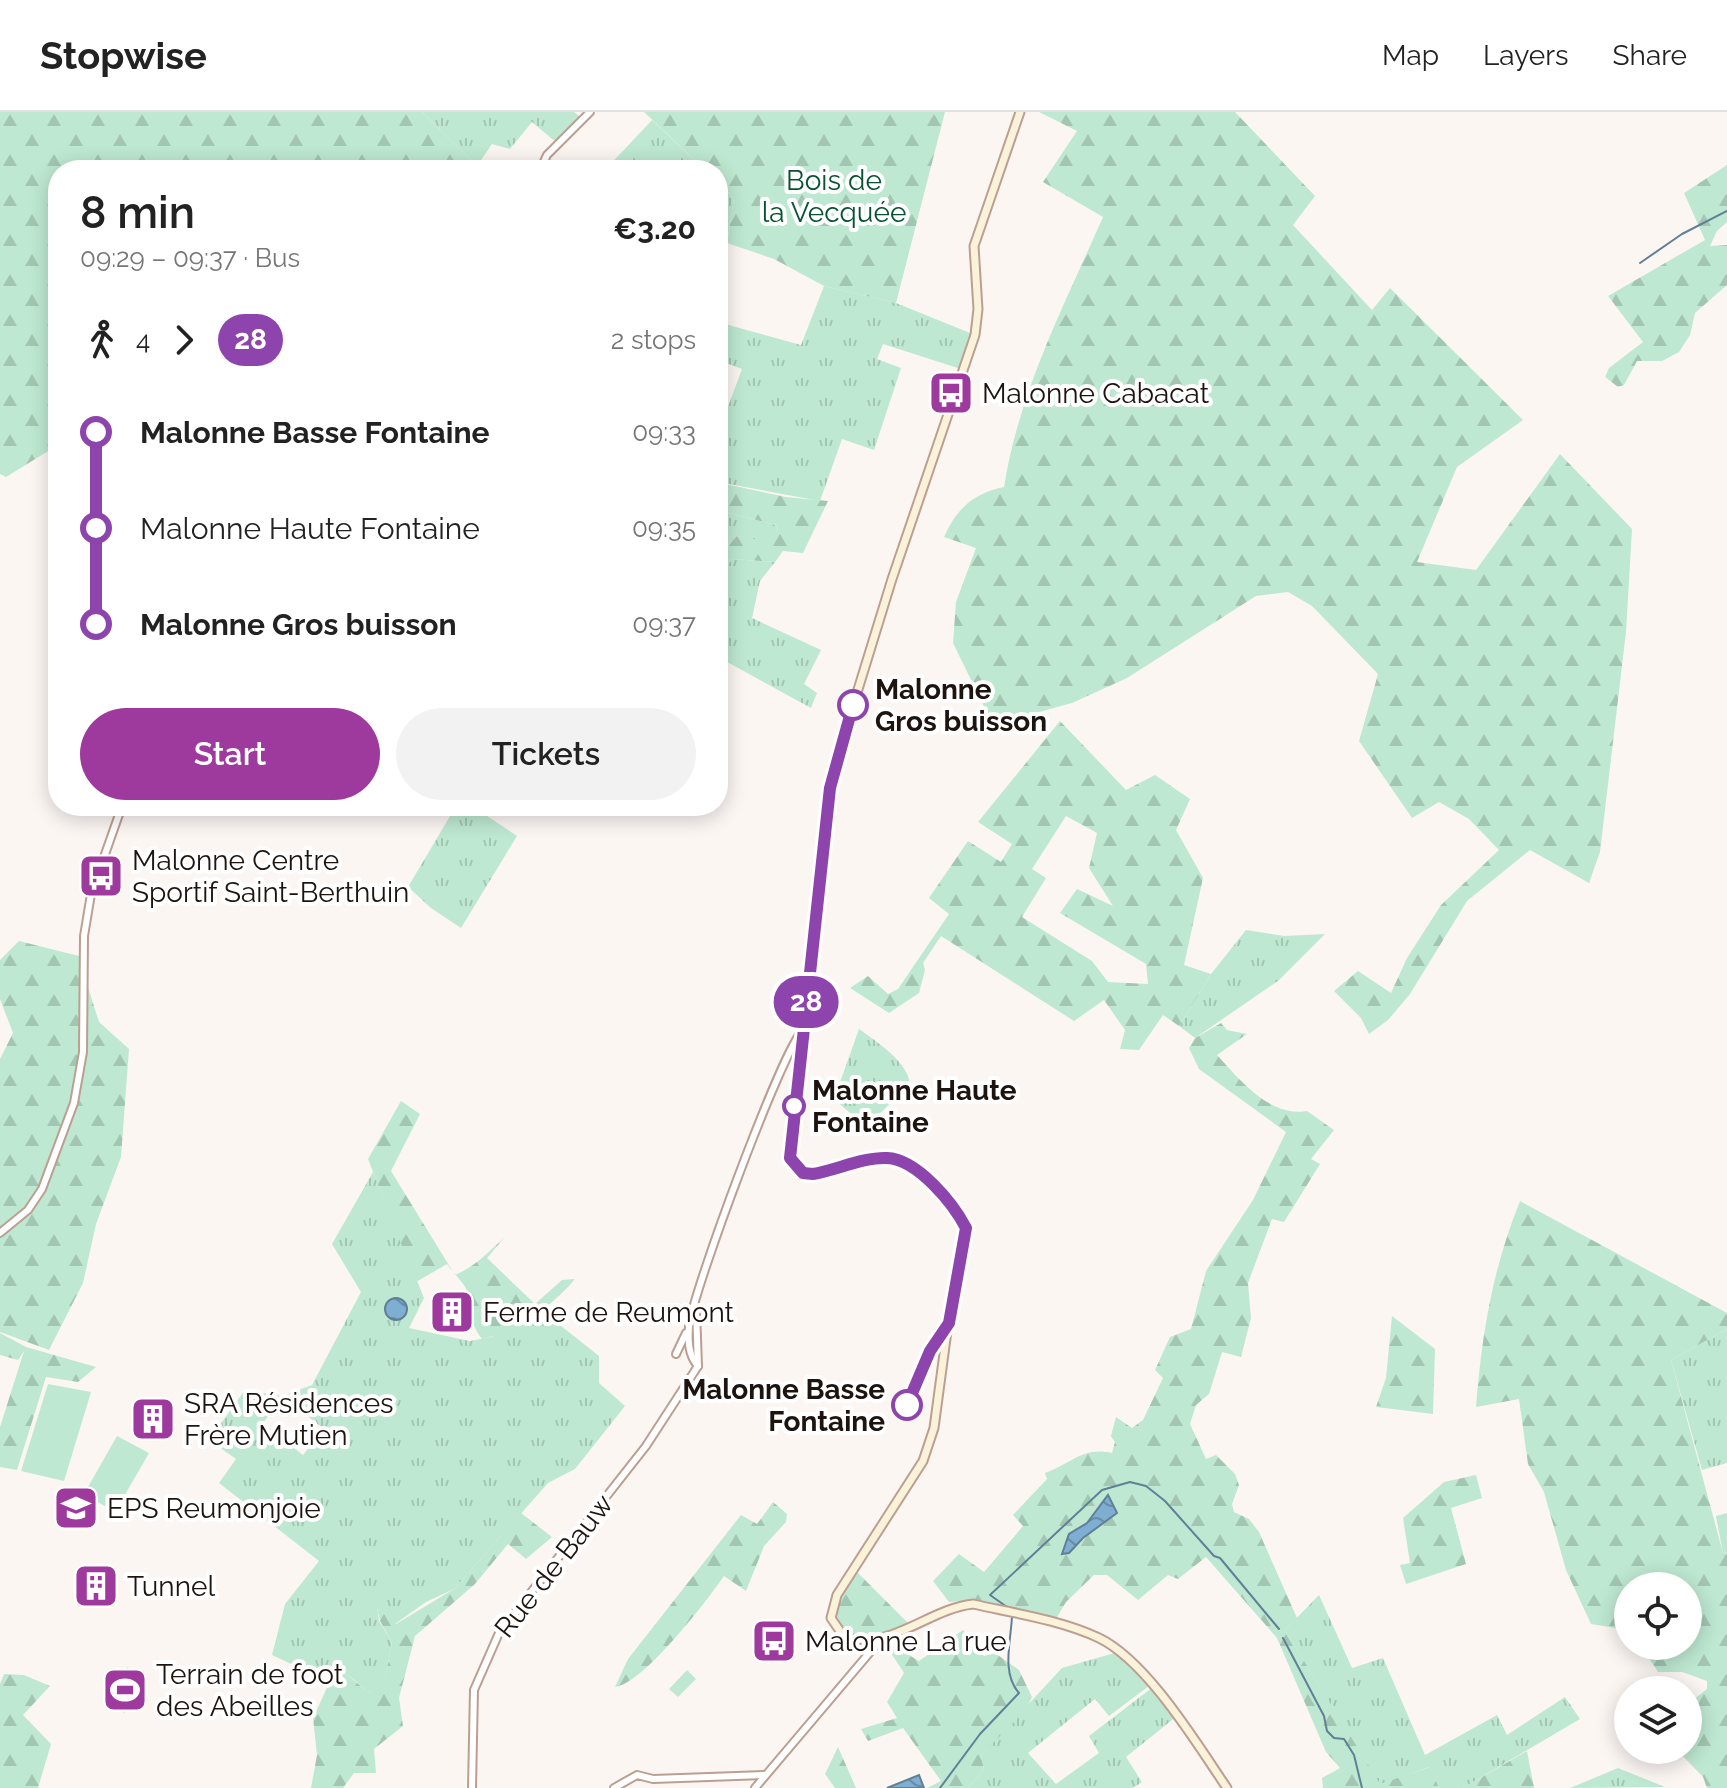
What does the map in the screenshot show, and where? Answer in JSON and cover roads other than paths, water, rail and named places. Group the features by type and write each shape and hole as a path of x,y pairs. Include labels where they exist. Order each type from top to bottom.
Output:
{"main road":[{"path":"1020,112 974,246 978,309 975,335 892,579 830,788 790,1158 795,1168 813,1174 878,1159 899,1160 923,1177 959,1214 966,1228 952,1290 934,1428 923,1461 831,1609 833,1625 844,1637 856,1641 882,1638 952,1607 973,1604 1089,1634 1111,1645 1151,1684 1198,1744 1227,1788"}],"street":[{"path":"545,160 590,112"},
{"path":"0,1233 28,1210 42,1189 74,1103 83,1052 84,936 91,894 118,816"},
{"path":"676,1354 689,1326 696,1295 774,1090 803,1030"},
{"path":"696,1295 698,1366"},
{"path":"689,1326 692,1359 698,1366"},
{"name":"Rue de Bauw","path":"472,1788 474,1690 499,1633 646,1446 698,1366"},
{"path":"755,1788 882,1638"},
{"path":"614,1788 637,1775 653,1779 765,1775"}],"water":[{"path":"392,1298 400,1298 407,1309 400,1320 392,1320 385,1313 385,1305"},
{"path":"1108,1495 1117,1513 1083,1538 1069,1553 1062,1554 1069,1534 1087,1523"},
{"path":"919,1775 924,1788 887,1788"}],"waterway":[{"path":"1640,263 1682,234 1727,211"},
{"path":"1007,1607 990,1595 1102,1490 1130,1482 1146,1486 1165,1501 1214,1556 1220,1558 1279,1629"},
{"path":"940,1788 980,1734 1019,1693 1013,1685 1009,1666 1012,1616"},
{"path":"1283,1638 1324,1716 1327,1731 1334,1738 1344,1739 1354,1755 1362,1788"}],"place":[{"name":"Malonne Cabacat","path":"951,393"},
{"name":"Malonne Gros buisson","path":"853,705"},
{"name":"Malonne Centre Sportif Saint-Berthuin","path":"101,876"},
{"name":"Malonne Haute Fontaine","path":"794,1106"},
{"name":"Ferme de Reumont","path":"452,1312"},
{"name":"Malonne Basse Fontaine","path":"907,1405"},
{"name":"SRA Résidences Frère Mutien","path":"153,1419"},
{"name":"EPS Reumonjoie","path":"76,1508"},
{"name":"Tunnel","path":"96,1586"},
{"name":"Malonne La rue","path":"774,1641"},
{"name":"Terrain de foot des Abeilles","path":"125,1690"}],"park label":[{"name":"Bois de la Vecquée","path":"834,196"}]}
